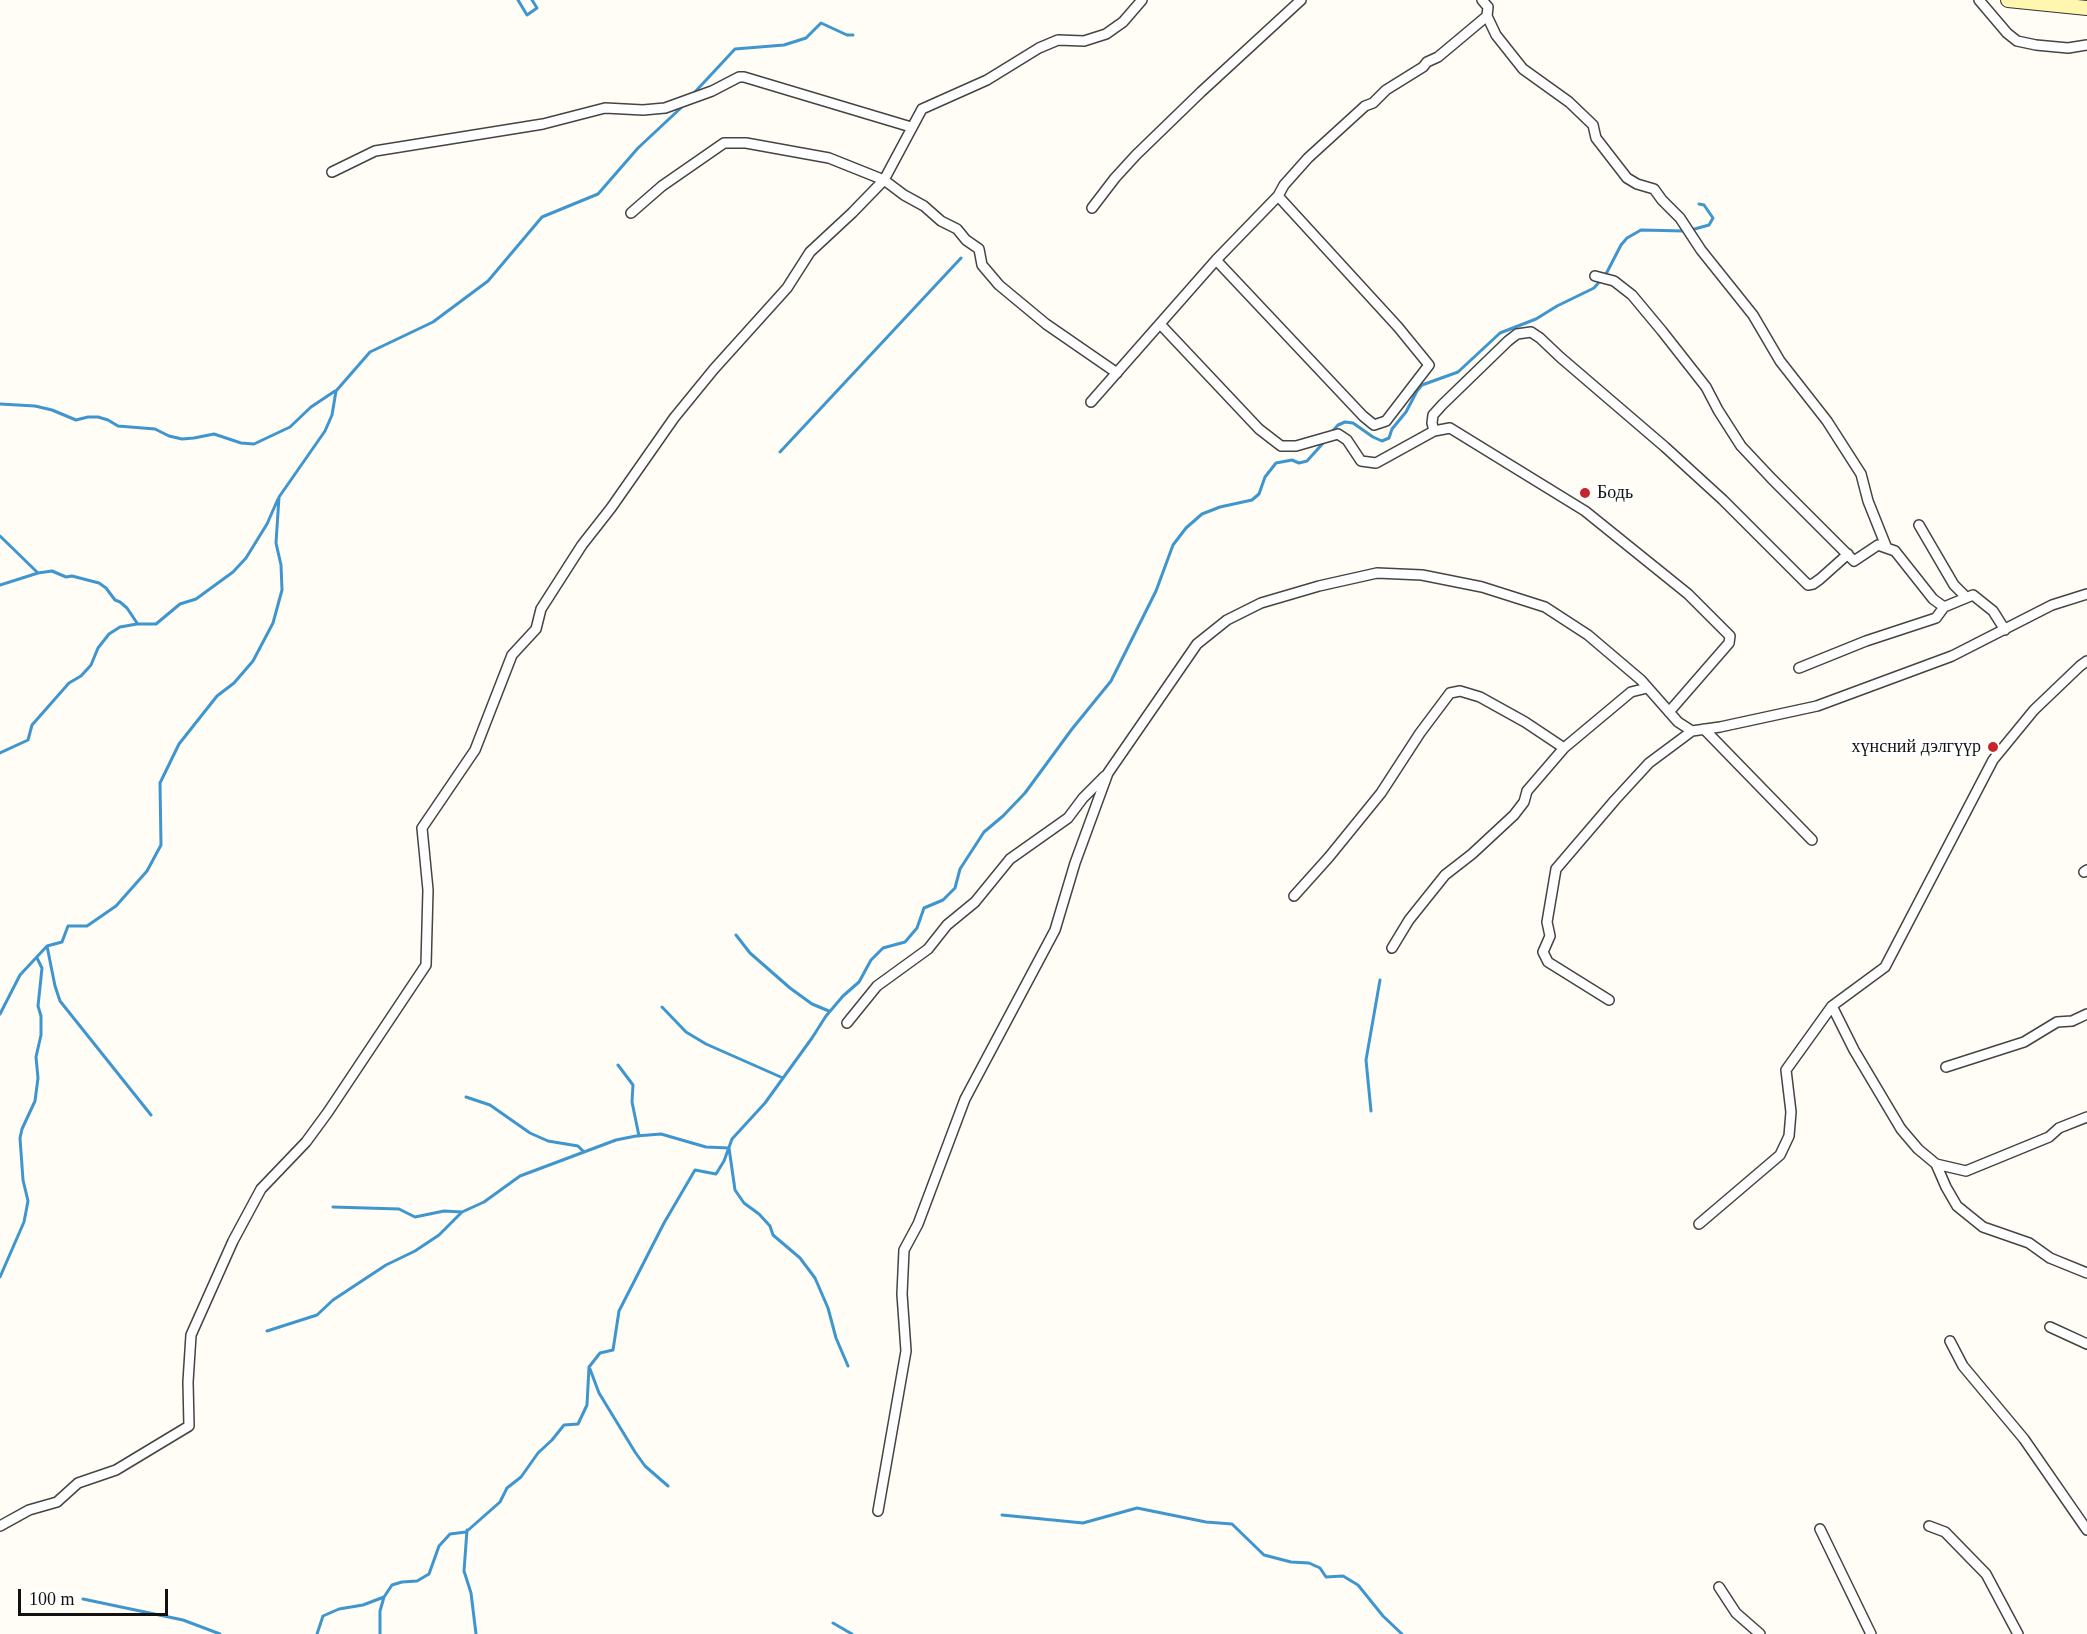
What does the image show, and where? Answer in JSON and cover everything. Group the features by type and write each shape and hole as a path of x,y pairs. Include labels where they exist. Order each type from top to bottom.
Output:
{"main road":[{"path":"2008,0 2087,8"}],"street":[{"path":"0,1526 29,1510 57,1502 78,1483 117,1470 189,1426 188,1382 191,1335 233,1241 261,1189 306,1142 426,965 428,890 422,828 476,750 512,655 536,629 541,609 582,545 674,418 714,369 787,288 810,252 884,180 922,110 987,80 1039,48 1058,40 1084,41 1106,34 1123,22 1142,0"},
{"path":"1092,208 1114,178 1136,155 1301,0"},
{"path":"1482,0 1488,7 1487,16 1496,36 1523,69 1569,102 1593,125 1596,138 1627,178 1653,189 1680,218 1701,250 1753,315 1779,361 1827,421 1861,474 1868,501 1886,546"},
{"path":"1979,0 2007,33 2017,41 2068,48 2087,45"},
{"path":"1091,402 1216,260 1278,196 1284,185 1308,158 1365,106 1373,103 1386,90 1423,67 1427,62 1438,57 1487,16"},
{"path":"332,172 375,151 543,124 605,108 643,110 665,108 712,91 739,77 911,127"},
{"path":"631,213 662,186 724,143 746,143 829,158 884,180 924,206 941,221 957,229 966,240 979,249 982,265 999,285 1046,324 1117,373"},
{"path":"1216,260 1363,416 1374,424 1386,421 1429,366 1398,327 1278,196"},
{"path":"1595,276 1614,281 1632,296 1662,330 1706,387 1741,446 1854,561 1878,544 1886,546 1895,551 1932,598 1944,607"},
{"path":"1160,324 1259,429 1281,446 1296,446 1338,434 1347,440 1361,461 1376,463 1434,431 1450,429 1585,511 1688,594 1730,636 1730,643 1669,712"},
{"path":"1434,431 1433,415 1442,405 1508,341 1517,334 1531,332 1665,447 1723,500 1808,585 1820,579 1848,554"},
{"path":"1920,525 1954,585 1966,597"},
{"path":"847,1023 877,986 928,949 947,925 975,902 1010,859 1068,818 1083,798 1108,773 1197,644 1227,620 1261,603 1319,586 1377,573 1422,575 1482,587 1545,607 1588,635 1633,673 1678,722 1692,731"},
{"path":"1609,1000 1548,962 1543,952 1550,936 1547,922 1556,869 1649,763 1692,731 1817,706 1952,656 2052,605 2087,594"},
{"path":"1799,668 1866,641 1936,618 1944,607 1973,595 1993,611 2005,630"},
{"path":"1699,1224 1780,1155 1789,1136 1791,1112 1786,1070 1832,1006 1885,967 1993,760 2034,710 2087,661"},
{"path":"1392,948 1409,920 1444,875 1473,854 1514,815 1524,802 1527,791 1564,748 1631,692 1647,688"},
{"path":"1294,896 1381,793 1420,733 1450,693 1460,691 1480,697 1525,722 1564,748"},
{"path":"1704,729 1812,840"},
{"path":"878,1511 906,1351 902,1294 904,1250 918,1224 964,1100 1054,930 1075,863 1108,773"},
{"path":"1832,1006 1854,1050 1901,1130 1936,1164 1966,1171 2049,1137 2059,1128 2087,1117"},
{"path":"1946,1067 2024,1042 2057,1022 2072,1021 2087,1014"},
{"path":"1936,1164 1957,1206 1983,1227 2029,1243 2050,1258 2087,1273"},
{"path":"2050,1327 2087,1344"},
{"path":"1950,1341 1963,1366 2024,1439 2087,1530"},
{"path":"1929,1526 1945,1532 1986,1574 2018,1634"},
{"path":"1820,1529 1871,1634"},
{"path":"1719,1587 1736,1613 1760,1634"}],"waterway":[{"path":"518,0 527,15 537,8 532,0"},
{"path":"694,93 735,49 784,45 806,38 821,23 847,35 853,35"},
{"path":"0,1014 20,975 47,946 62,942 68,926 87,926 116,906 147,871 161,845 160,783 179,744 217,696 234,683 253,661 273,623 282,590 281,565 276,543 279,497 325,431 332,415 336,391 370,352 433,322 488,281 542,217 598,194 638,148 684,105"},
{"path":"1691,230 1709,225 1713,218 1704,205 1699,204"},
{"path":"1331,433 1338,425 1345,422 1353,423 1382,441 1389,438 1392,429 1406,412 1422,385 1458,372 1500,333 1536,319 1594,288 1606,274 1627,238 1641,230 1684,231"},
{"path":"780,452 961,258"},
{"path":"0,404 35,406 76,420 98,417 118,426 155,429 182,439 214,434 241,443 254,444 290,427 311,407 335,391"},
{"path":"317,1634 323,1616 339,1609 363,1605 384,1597 392,1585 417,1581 429,1574 439,1546 450,1534 466,1532 500,1502 507,1488 521,1477 538,1453 564,1425 578,1424 587,1405 589,1367 600,1353 613,1350 619,1311 664,1223 695,1170 716,1174 724,1161 732,1139 765,1103 826,1016 859,982 871,960 883,948 905,942 917,928 924,908 943,900 955,888 960,869 984,832 1025,793 1111,681 1156,591 1173,545 1186,528 1202,514 1220,507 1252,500 1259,494 1265,477 1276,463 1292,460 1299,463 1307,461 1325,441"},
{"path":"0,753 28,740 32,725 69,683 81,676 91,665 98,648 109,634 120,627 156,624 180,604 196,599 233,572 246,558 267,524 278,499"},
{"path":"0,536 38,573"},
{"path":"0,585 52,571 66,577 72,576 99,583 115,600 127,608 137,623"},
{"path":"736,935 750,953 790,988 812,1004 829,1011"},
{"path":"47,946 60,1001 151,1115"},
{"path":"0,1277 24,1222 28,1201 23,1180 20,1138 35,1101 38,1078 36,1057 41,1035 41,1016 38,1006 42,968 37,958"},
{"path":"1371,1111 1366,1060 1380,980"},
{"path":"662,1007 686,1032 706,1044 783,1078"},
{"path":"618,1065 633,1085 632,1102 639,1136"},
{"path":"466,1097 490,1105 530,1133 548,1141 578,1146 584,1152"},
{"path":"333,1207 399,1209 415,1217 444,1211 462,1212 484,1202 520,1176 616,1140 636,1136 661,1134 706,1147 729,1148 735,1190 744,1203 770,1226 773,1235 800,1258 815,1278 848,1366"},
{"path":"267,1331 317,1315 333,1300 386,1265 415,1251 439,1235 462,1212"},
{"path":"590,1369 599,1393 635,1452 645,1466 668,1486"},
{"path":"1002,1515 1083,1523 1137,1508 1206,1522 1232,1524 1264,1555 1291,1562 1309,1563 1320,1568 1326,1577 1343,1576 1358,1585 1383,1616 1402,1634"},
{"path":"467,1530 464,1571 471,1593 476,1634"},
{"path":"380,1634 380,1611 384,1597"},
{"path":"83,1599 183,1620 220,1634"},
{"path":"833,1623 852,1634"}],"place":[{"name":"Бодь","path":"1585,493"},
{"name":"хүнсний дэлгүүр","path":"1993,747"}]}
